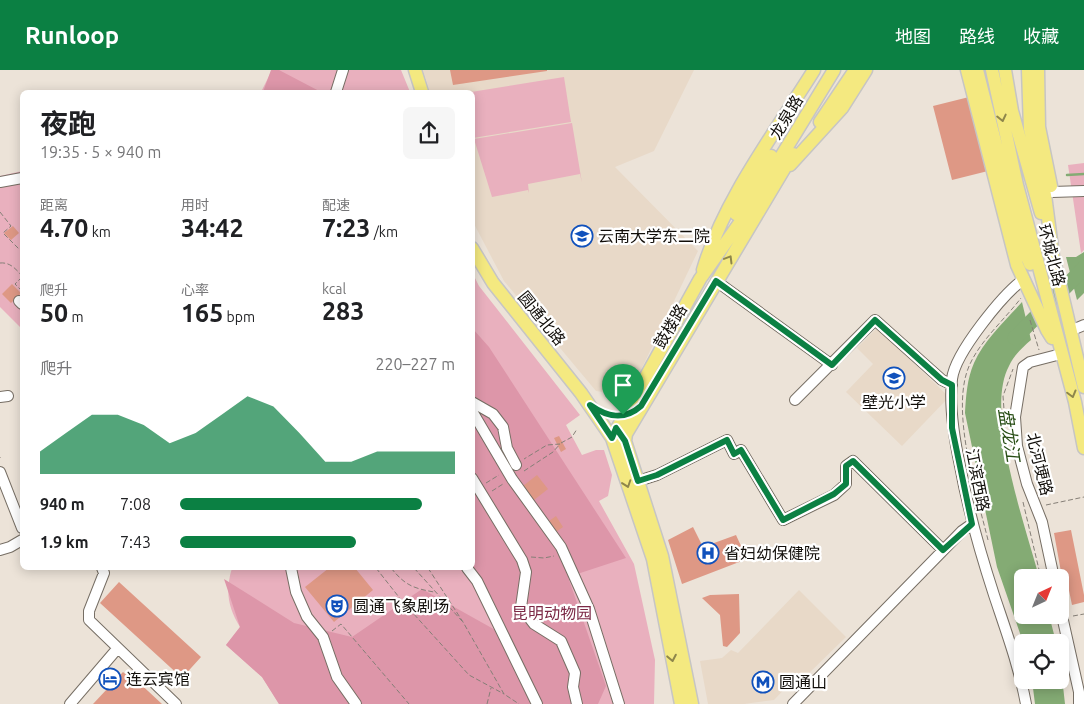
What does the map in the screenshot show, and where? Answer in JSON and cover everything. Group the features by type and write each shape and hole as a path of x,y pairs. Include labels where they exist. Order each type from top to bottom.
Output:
{"main road":[{"path":"415,70 421,90"},
{"path":"700,279 709,249 732,203 814,70"},
{"path":"700,279 746,198 826,70"},
{"name":"龙泉路","path":"781,156 834,70"},
{"name":"龙泉路","path":"812,127 843,70"},
{"path":"780,176 812,127 855,70"},
{"path":"780,176 842,108 866,70"},
{"path":"968,70 972,92 1017,264 1050,329"},
{"path":"977,70 1020,240 1045,296"},
{"name":"环城北路","path":"992,70 1017,185 1045,296 1050,329 1060,350 1084,448"},
{"name":"环城北路","path":"1005,70 1012,111 1053,256"},
{"path":"1028,70 1030,129 1045,196 1053,256 1084,387"},
{"path":"1038,70 1039,127 1052,192 1053,256"},
{"name":"鼓楼路","path":"620,435 623,415 700,279 726,245 781,156"},
{"name":"鼓楼路","path":"620,435 641,406 780,176"},
{"name":"圆通北路","path":"475,253 493,283 590,405 620,435"},
{"path":"590,405 605,415 623,415 641,406"},
{"path":"620,435 638,481 662,556 692,704"},
{"path":"620,435 653,558 681,704"}],"street":[{"path":"337,90 343,70"},
{"path":"0,182 20,178"},
{"path":"1052,192 1084,191"},
{"path":"716,281 832,365"},
{"name":"江滨西路","path":"1026,704 1016,658 972,524 952,428 952,378 960,356 989,315 1016,284 1027,284"},
{"path":"795,400 875,320 942,380 952,385"},
{"path":"1070,331 1084,325"},
{"name":"北河埂路","path":"1052,569 1042,522 1027,484 1017,446 1015,417 1020,374 1023,367 1030,362 1060,350"},
{"path":"475,404 493,414 503,427 507,448 516,464"},
{"path":"475,416 512,478 547,524 564,553 589,609 619,704"},
{"path":"638,481 657,475 727,440 734,454 741,450 783,520 834,494 846,484 846,466 853,461 943,550"},
{"path":"0,472 20,523"},
{"path":"475,483 522,560 526,572 521,607 534,624 561,641 575,673 573,686 577,704"},
{"path":"793,704 943,550 972,524"},
{"path":"0,550 20,541"},
{"path":"103,570 104,573 89,611 89,620 176,704"},
{"path":"291,570 296,592 307,617 323,638 338,677 356,704"},
{"path":"469,570 477,581 537,704"},
{"path":"1063,624 1079,704"},
{"path":"70,704 117,649"}],"path":[{"path":"0,212 11,226 3,233 20,250"},
{"path":"0,263 5,262 20,274"},
{"path":"20,278 15,284 20,296"},
{"path":"988,541 966,441 962,414 964,383 970,364 982,345 1027,284"},
{"path":"1034,334 1040,352"},
{"path":"553,452 560,444 572,437 577,429"},
{"path":"547,445 560,444"},
{"path":"1036,507 1084,497"},
{"path":"522,560 535,555 544,558 564,553"},
{"path":"378,570 402,601 469,675 519,704"},
{"path":"393,570 400,579 413,589 435,592"},
{"path":"416,570 463,622"},
{"path":"429,570 463,622 504,694"},
{"path":"1069,617 1084,614"},
{"path":"323,638 341,624 409,704"},
{"path":"487,704 491,688"}],"shaded area":[{"name":"云南大学东二院","path":"423,70 694,70 654,151 615,167 698,251 640,372 624,395 596,391 504,281 475,226 475,90 429,90"},
{"path":"1084,252 1084,293 1077,300 1066,257 1076,257"},
{"path":"1022,302 1031,340 1009,366 1003,386 1001,411 1010,470 1037,569 1014,569 1014,616 997,567 965,413 968,381 972,369 983,346"},
{"name":"壁光小学","path":"877,328 949,397 902,446 846,392 873,364 857,348"},
{"path":"799,590 846,637 802,680 796,677 774,700 744,704 708,704 700,661 722,658 731,650 738,653"},
{"path":"1017,624 1051,624 1054,634 1020,634"},
{"path":"1033,689 1063,689 1065,704 1035,704"}],"green space":[{"path":"271,70 279,70 317,90 264,90"},
{"path":"272,70 401,70 409,90 262,90"},
{"path":"564,77 571,122 475,138 475,91"},
{"path":"572,123 582,183 580,174 528,184 529,193 528,190 492,197 475,139"},
{"path":"1084,163 1084,250 1081,253 1068,165"},
{"path":"20,171 20,327 0,307 0,176"},
{"name":"昆明动物园","path":"475,278 479,286 580,415 566,425 582,455 596,450 604,450 612,475 608,496 599,501 634,564 655,660 654,704 279,704 262,677 226,645 240,627 230,606 228,592 232,570 475,570"},
{"name":"昆明动物园","path":"475,331 489,347 626,558 568,577 606,686 598,704 279,704 262,677 226,645 240,627 224,579 294,623 352,637 422,589 506,636 473,570 475,570"}],"building":[{"path":"450,70 547,70 547,71 453,85"},
{"path":"969,97 988,171 952,180 933,106"},
{"path":"13,226 19,233 11,240 4,233"},
{"path":"12,284 20,292 11,303 2,294"},
{"path":"559,436 566,449 561,452 554,438"},
{"path":"537,475 548,489 534,500 523,486"},
{"path":"556,516 563,527 556,532 549,521"},
{"name":"省妇幼保健院","path":"693,527 703,547 736,535 747,559 682,584 668,540"},
{"path":"1071,530 1084,602 1072,605 1069,590 1069,569 1060,569 1054,533"},
{"name":"圆通飞象剧场","path":"326,570 357,570 373,590 334,622 305,587"},
{"path":"119,582 201,657 182,678 100,603"},
{"path":"739,594 740,633 727,647 723,646 720,615 702,598 710,595"},
{"path":"123,672 132,680 134,678 162,704 93,704"}],"waterway":[{"path":"1067,175 1084,174"},
{"name":"盘龙江","path":"1015,338 1084,268"}],"place":[{"name":"云南大学东二院","path":"582,236"},
{"name":"壁光小学","path":"894,378"},
{"name":"省妇幼保健院","path":"708,553"},
{"name":"圆通飞象剧场","path":"337,606"},
{"name":"连云宾馆","path":"110,679"},
{"name":"圆通山","path":"763,682"}],"route":[{"path":"716,281 832,365 875,320 942,380 952,385 952,428 972,524 943,550 853,461 846,466 846,484 834,494 783,520 741,450 734,454 727,440 657,475 638,481 625,441 616,428 612,438 590,405 605,415 623,415 641,406 716,281"}]}
